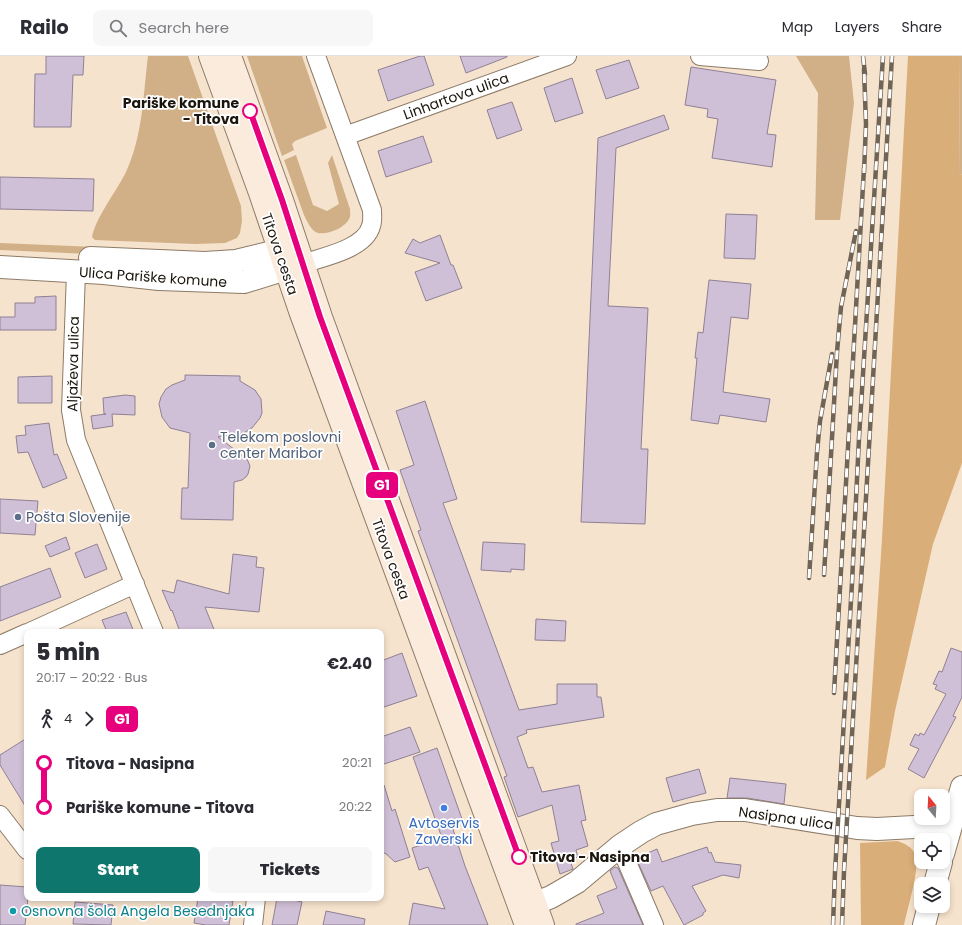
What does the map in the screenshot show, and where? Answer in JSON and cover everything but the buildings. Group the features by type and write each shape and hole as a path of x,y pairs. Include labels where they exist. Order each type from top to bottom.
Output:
{"main road":[{"name":"Titova cesta","path":"210,56 291,257 320,317 543,925"},
{"name":"Titova cesta","path":"230,56 282,200 302,318 526,925"}],"street":[{"path":"0,255 205,263 236,262 330,255 359,243 371,227 372,210 316,56"},
{"name":"Linhartova ulica","path":"346,136 567,56"},
{"path":"700,56 759,61"},
{"name":"Ulica Pariške komune","path":"0,267 104,273 159,279 244,282 291,257"},
{"name":"Aljaževa ulica","path":"76,272 71,402 72,421 76,440 153,629"},
{"path":"37,629 135,584"},
{"path":"0,645 24,635"},
{"path":"950,838 956,825 962,787"},
{"name":"Nasipna ulica","path":"536,903 551,897 576,882 620,846 641,832 656,824 692,814 718,810 745,810 857,828 907,828 956,825"},
{"path":"0,815 24,846"},
{"path":"620,846 654,925"},
{"path":"253,925 256,901"},
{"path":"924,925 927,913"}],"shaded area":[{"path":"148,56 188,56 241,206 242,221 240,233 237,238 225,243 195,244 95,240 92,237 94,229 102,213 122,180 132,158 142,115"},
{"path":"247,56 302,56 327,128 295,141 292,144 294,150 282,156"},
{"path":"796,56 849,56 854,103 840,220 815,220 818,93"},
{"path":"908,56 960,56 959,173 962,175 962,463 933,544 895,711 885,767 866,780 882,539"},
{"path":"960,56 962,56 962,175 959,173"},
{"path":"296,155 313,205 327,211 339,204 328,163 332,155 350,209 350,218 340,228 331,232 318,233 310,226 304,215 284,160"},
{"path":"0,243 216,252 179,258 0,250"},
{"path":"898,841 912,849 914,852 915,877 904,925 861,925 860,843"}],"railway":[{"path":"863,56 865,74"},
{"path":"833,925 859,438 883,56"},
{"path":"842,925 892,56"},
{"path":"864,69 866,124 864,173"},
{"path":"834,693 864,168"},
{"path":"824,575 841,307 856,231"},
{"path":"809,578 820,421 832,354"}],"bus line":[{"name":"G1","path":"250,111 282,200 320,317 519,857"}],"place":[{"name":"Pariške komune - Titova","path":"250,111"},
{"name":"Telekom poslovni center Maribor","path":"212,445"},
{"name":"Pošta Slovenije","path":"18,517"},
{"name":"Avtoservis Zaverski","path":"444,808"},
{"name":"Titova - Nasipna","path":"519,857"},
{"name":"Osnovna šola Angela Besednjaka","path":"13,911"}]}
